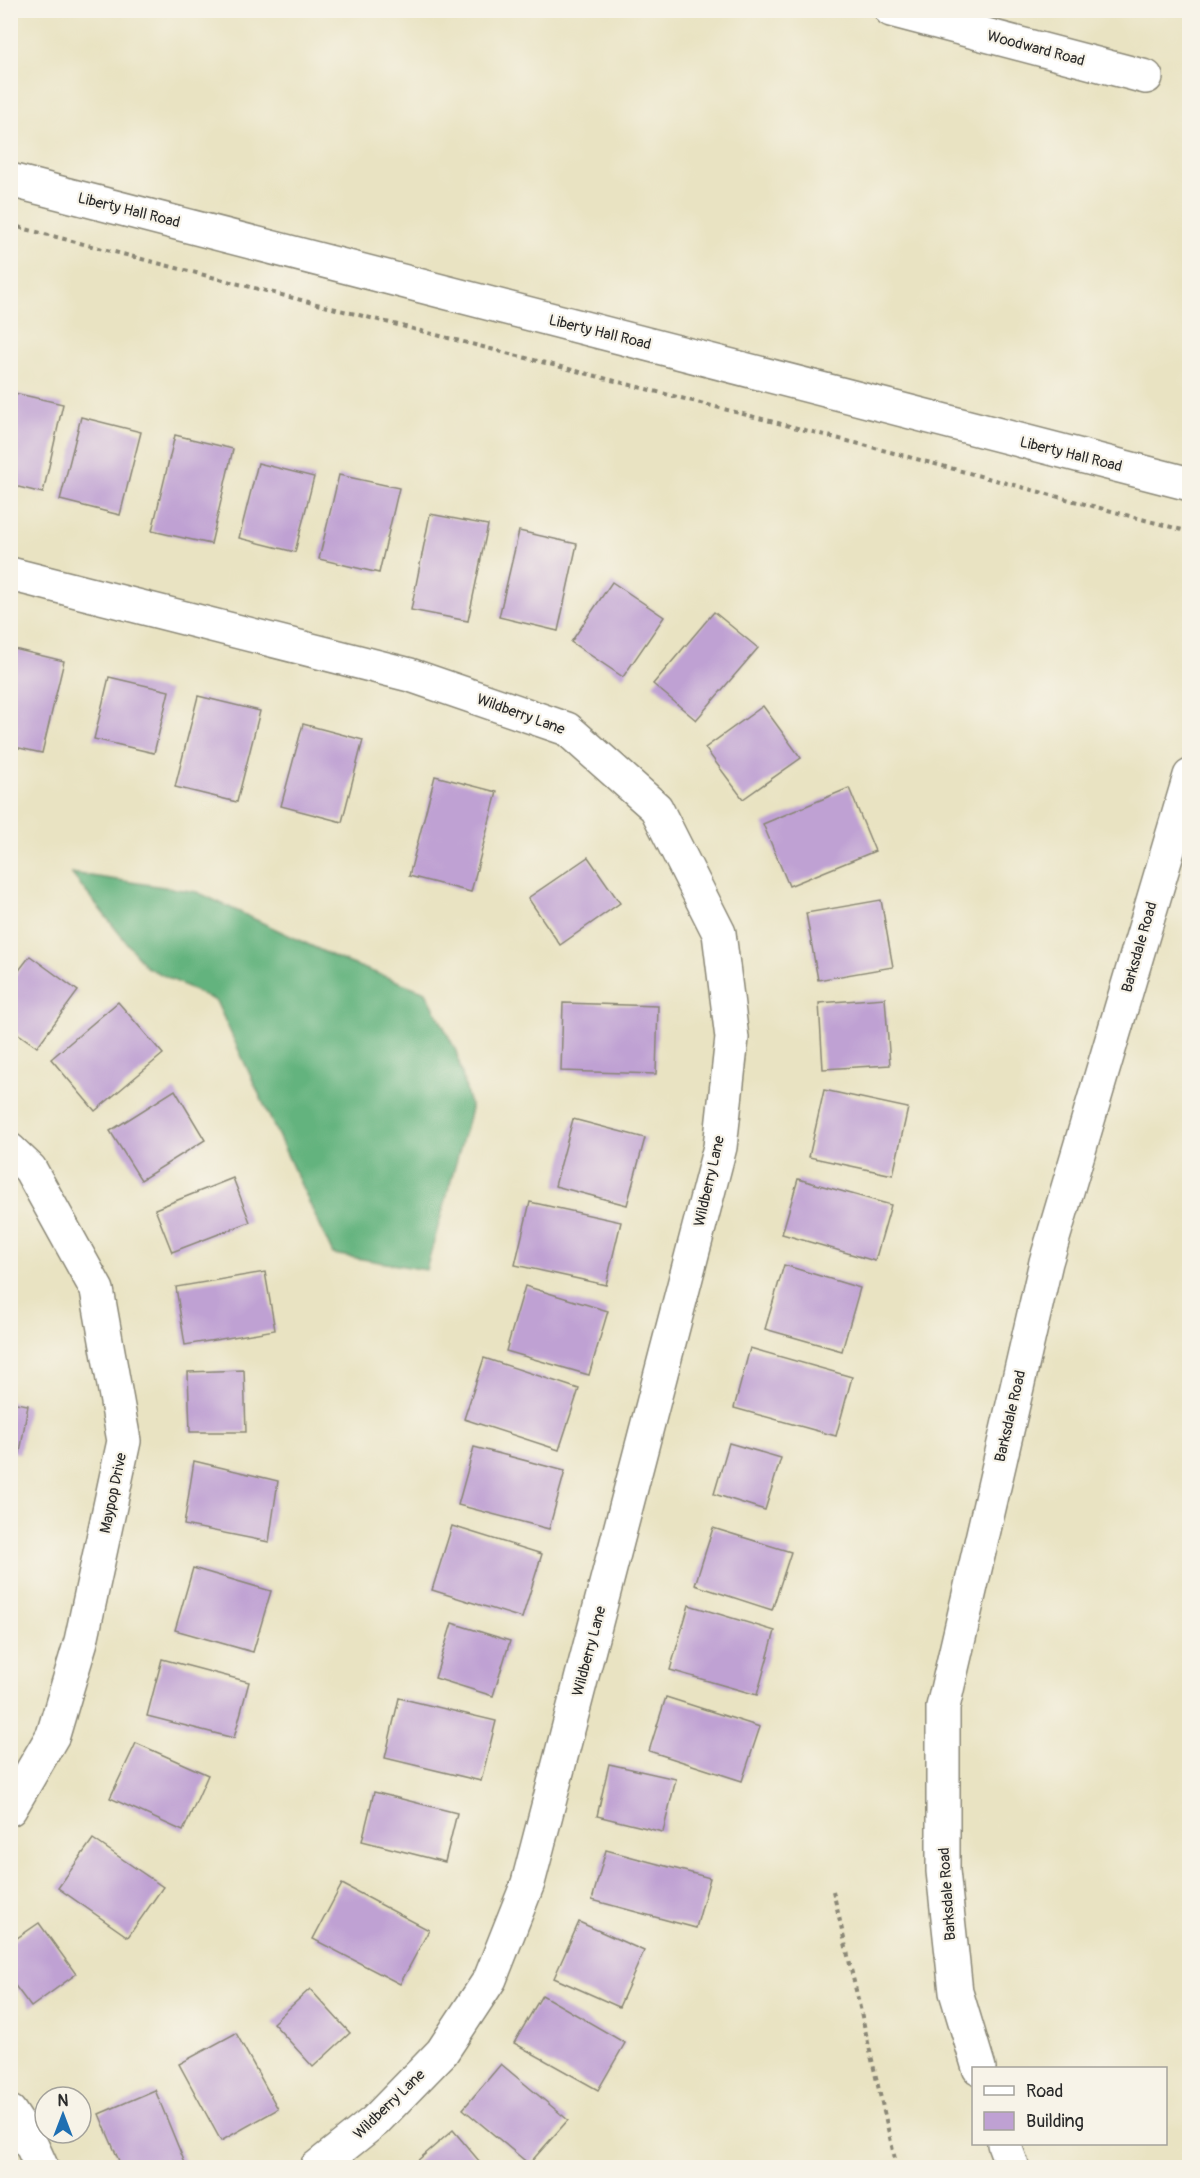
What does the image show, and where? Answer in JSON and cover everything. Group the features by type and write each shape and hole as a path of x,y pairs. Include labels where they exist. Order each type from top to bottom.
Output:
{"street":[{"name":"Woodward Road","path":"891,10 1146,77"},
{"name":"Liberty Hall Road","path":"10,180 1190,484"},
{"name":"Wildberry Lane","path":"10,574 410,675 567,729 656,808 718,933 732,1038 720,1147 528,1883 490,1979 442,2052 375,2121 316,2168"},
{"name":"Barksdale Road","path":"979,2067 956,1992 943,1871 943,1707 1046,1262 1190,776"},
{"name":"Maypop Drive","path":"10,1150 30,1169 97,1290 124,1441 81,1641 53,1735 10,1809"},
{"path":"10,2112 31,2144 42,2168"},
{"path":"1004,2145 1013,2168"}],"path":[{"path":"10,225 1190,531"},
{"path":"833,1891 897,2168"}],"green space":[{"path":"71,873 197,892 339,959 426,992 456,1051 471,1109 426,1270 333,1254 216,1001 146,967"}],"building":[{"path":"10,392 63,404 43,493 10,485"},
{"path":"81,417 141,432 120,515 60,500"},
{"path":"175,435 233,449 211,544 152,531"},
{"path":"258,463 314,477 295,552 239,538"},
{"path":"339,475 399,488 379,573 319,559"},
{"path":"430,514 488,525 468,621 411,610"},
{"path":"519,531 577,544 558,631 499,617"},
{"path":"612,582 664,617 623,677 571,642"},
{"path":"714,612 758,648 696,720 653,684"},
{"path":"10,648 64,661 42,753 10,746"},
{"path":"109,677 169,691 154,753 94,739"},
{"path":"198,696 260,711 237,802 175,787"},
{"path":"763,706 801,758 743,799 705,748"},
{"path":"303,724 363,740 342,822 281,806"},
{"path":"435,776 497,792 471,892 409,876"},
{"path":"849,788 875,851 789,886 763,824"},
{"path":"588,857 620,903 560,945 528,898"},
{"path":"881,900 893,967 818,980 806,913"},
{"path":"30,956 78,991 37,1047 10,1028 10,982"},
{"path":"885,998 890,1065 823,1069 819,1003"},
{"path":"118,1002 163,1054 95,1111 51,1059"},
{"path":"563,1003 658,1006 656,1074 561,1071"},
{"path":"175,1090 205,1140 141,1180 110,1131"},
{"path":"824,1090 908,1108 893,1175 809,1157"},
{"path":"573,1119 645,1138 627,1205 555,1186"},
{"path":"233,1178 250,1222 172,1252 155,1209"},
{"path":"798,1179 891,1205 875,1261 782,1234"},
{"path":"530,1202 621,1222 606,1285 515,1265"},
{"path":"784,1265 860,1288 842,1351 765,1329"},
{"path":"265,1272 275,1330 185,1345 176,1287"},
{"path":"525,1286 608,1311 589,1375 506,1351"},
{"path":"750,1348 852,1377 836,1436 734,1408"},
{"path":"484,1358 579,1389 559,1450 464,1419"},
{"path":"244,1370 246,1432 190,1432 188,1372"},
{"path":"10,1402 28,1405 20,1453 10,1452"},
{"path":"729,1443 781,1458 765,1510 714,1494"},
{"path":"474,1447 565,1471 549,1529 458,1505"},
{"path":"194,1461 278,1481 269,1542 184,1525"},
{"path":"452,1526 542,1554 522,1618 432,1590"},
{"path":"713,1528 791,1552 772,1610 695,1585"},
{"path":"193,1568 271,1591 253,1652 175,1630"},
{"path":"689,1605 775,1631 757,1695 670,1670"},
{"path":"452,1623 510,1641 493,1696 435,1678"},
{"path":"162,1659 249,1682 234,1738 147,1716"},
{"path":"666,1697 760,1727 742,1781 649,1751"},
{"path":"399,1698 496,1721 481,1781 385,1758"},
{"path":"136,1743 208,1775 183,1831 110,1798"},
{"path":"609,1764 676,1779 663,1832 597,1816"},
{"path":"374,1792 457,1813 445,1862 362,1841"},
{"path":"93,1839 163,1887 128,1937 58,1888"},
{"path":"606,1850 710,1878 696,1928 592,1900"},
{"path":"342,1884 429,1930 400,1984 313,1939"},
{"path":"579,1922 644,1951 619,2007 554,1978"},
{"path":"39,1923 76,1974 31,2007 10,1979 10,1943"},
{"path":"310,1989 350,2033 313,2067 273,2023"},
{"path":"542,1995 625,2043 598,2090 514,2043"},
{"path":"236,2033 278,2109 221,2141 179,2064"},
{"path":"501,2064 568,2120 529,2164 463,2109"},
{"path":"155,2090 187,2168 122,2168 99,2114"},
{"path":"453,2130 485,2168 409,2168"}]}
